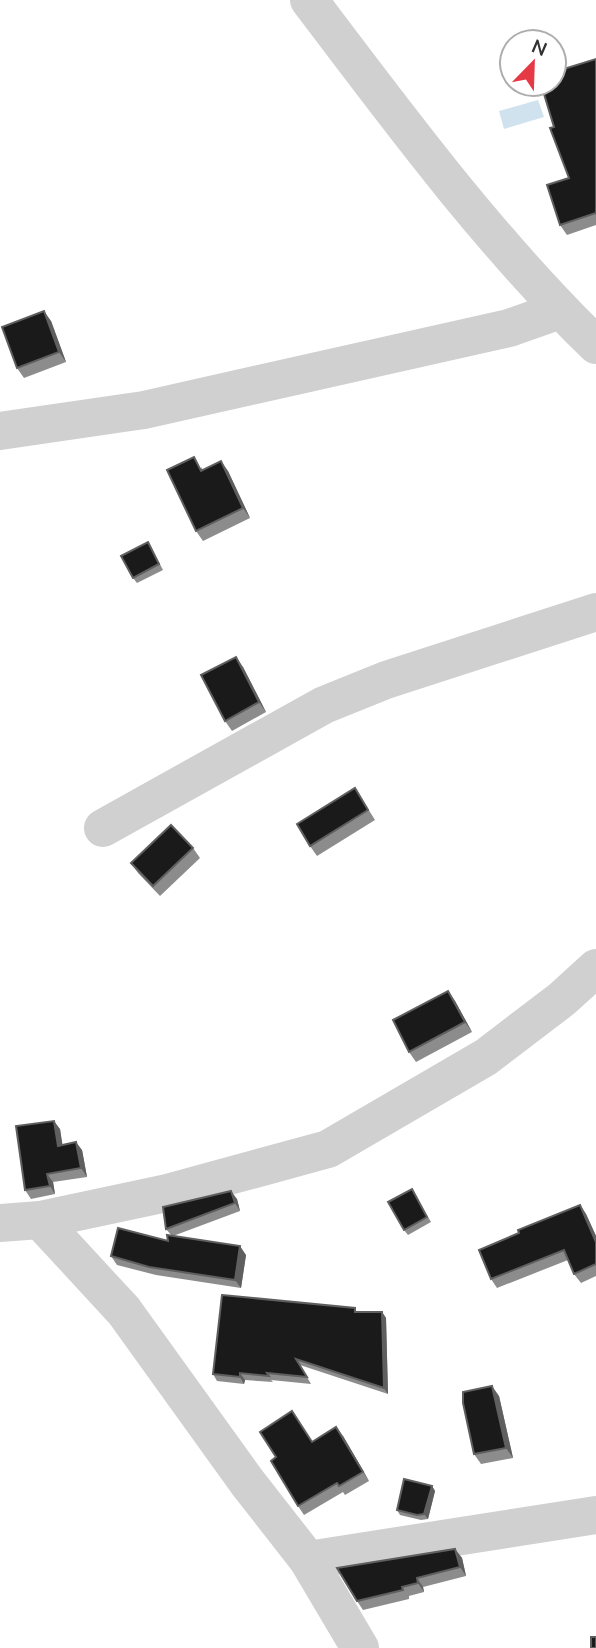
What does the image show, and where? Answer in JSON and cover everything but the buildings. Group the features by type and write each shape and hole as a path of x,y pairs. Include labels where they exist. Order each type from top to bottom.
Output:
{"street":[{"path":"309,0 438,167 560,310 596,345"},
{"path":"0,431 144,410 509,328 560,310"},
{"path":"103,828 324,705 386,680 596,612"},
{"path":"0,1223 40,1220 167,1192 328,1149 486,1057 562,999 596,968"},
{"path":"40,1220 124,1311 247,1482 308,1560 360,1648"},
{"path":"308,1560 596,1515"}],"water":[{"path":"538,100 544,117 504,129 499,111"}]}
